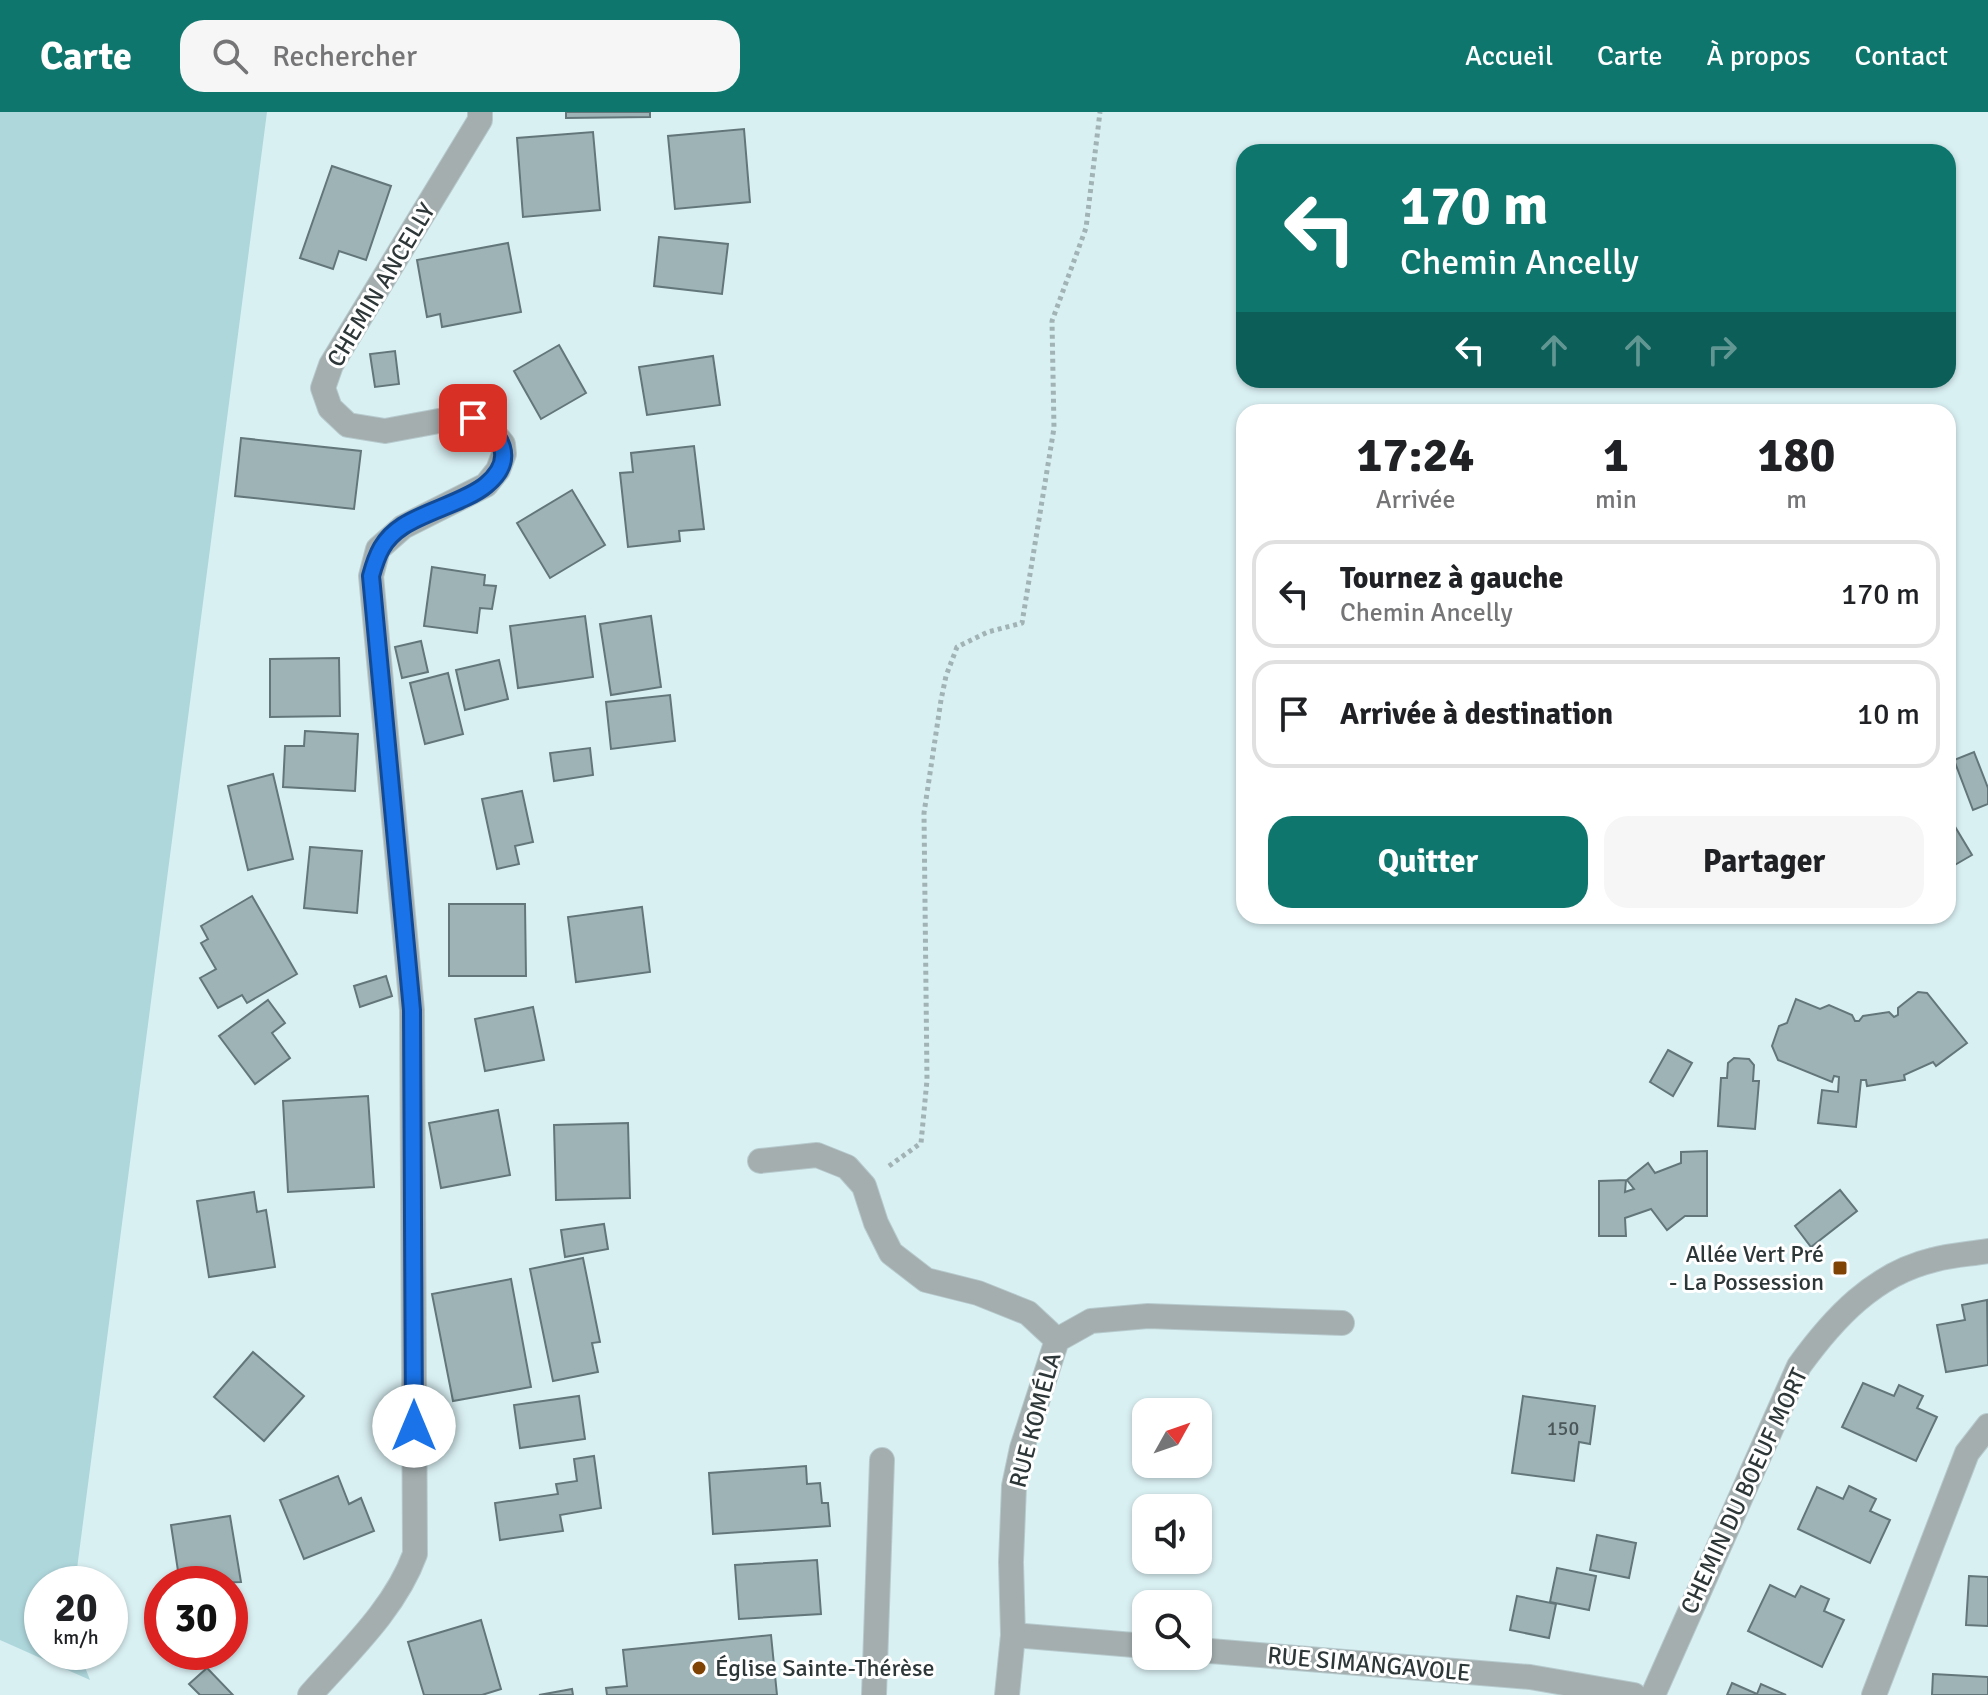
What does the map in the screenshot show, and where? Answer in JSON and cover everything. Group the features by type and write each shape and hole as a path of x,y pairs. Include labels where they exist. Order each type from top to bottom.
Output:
{"street":[{"name":"CHEMIN ANCELLY","path":"310,1695 362,1637 396,1592 408,1574 415,1554 412,1010 371,576 378,549 403,527 486,485 498,470 504,454 499,437 487,425 473,418 455,418 385,431 348,425 330,408 323,388 331,365 480,120 480,112"},
{"path":"760,1161 817,1155 847,1167 864,1186 876,1223 891,1253 926,1280 978,1293 1028,1313 1057,1340"},
{"name":"CHEMIN DU BOEUF MORT","path":"1653,1695 1799,1366 1825,1330 1858,1297 1895,1274 1931,1260 1988,1251"},
{"name":"RUE KOMÉLA","path":"1007,1695 1013,1635 1011,1562 1014,1486 1022,1448 1057,1340 1091,1321 1148,1316 1342,1323"},
{"path":"1874,1695 1967,1453 1988,1426"},
{"path":"874,1695 882,1460"},
{"path":"1013,1635 1132,1645"},
{"name":"RUE SIMANGAVOLE","path":"1212,1651 1530,1677 1634,1695"}],"path":[{"path":"867,1196 890,1165 921,1143 927,1080 924,813 941,700 957,647 988,632 1022,623 1054,428 1052,321 1086,228 1100,112"}],"shaded area":[{"path":"0,112 267,112 77,1566 24,1566 24,1651 0,1640"},
{"path":"68,1670 86,1670 90,1680"}],"building":[{"path":"566,112 650,112 650,117 566,118"},
{"path":"744,129 750,202 675,209 668,136"},
{"path":"593,132 600,210 523,217 517,138"},
{"path":"332,166 391,186 366,260 339,251 333,269 300,258"},
{"path":"659,237 728,244 722,294 654,286"},
{"path":"508,243 521,312 442,327 440,314 427,317 417,260"},
{"path":"559,345 586,393 541,419 514,371"},
{"path":"395,351 399,384 375,387 370,354"},
{"path":"713,356 720,405 647,415 639,367"},
{"path":"241,438 361,451 354,509 235,496"},
{"path":"694,446 704,529 679,531 680,541 628,547 620,473 633,472 631,453"},
{"path":"572,490 605,545 550,578 517,523"},
{"path":"432,567 485,575 484,585 496,586 492,609 480,608 477,633 424,626"},
{"path":"585,616 593,677 518,688 510,626"},
{"path":"651,616 661,687 611,695 600,624"},
{"path":"421,641 428,672 402,678 395,647"},
{"path":"339,658 340,716 270,717 270,659"},
{"path":"499,660 508,699 465,710 456,670"},
{"path":"448,673 463,734 425,744 410,683"},
{"path":"670,695 675,741 611,749 606,702"},
{"path":"305,731 358,734 355,791 283,787 285,746 304,746"},
{"path":"590,748 593,775 554,781 550,753"},
{"path":"1974,752 1988,788 1988,804 1973,810 1956,759"},
{"path":"273,774 293,859 248,870 228,786"},
{"path":"522,791 533,842 515,846 519,864 497,869 482,799"},
{"path":"1956,828 1972,855 1956,864"},
{"path":"310,847 362,851 357,913 304,908"},
{"path":"252,896 297,974 247,1003 242,995 218,1008 200,978 216,969 201,943 208,939 201,926"},
{"path":"449,904 525,904 526,976 449,976"},
{"path":"642,907 650,972 576,982 568,917"},
{"path":"386,976 392,996 360,1007 354,986"},
{"path":"1918,992 1927,993 1967,1043 1936,1066 1933,1062 1904,1075 1905,1080 1867,1086 1866,1080 1861,1080 1856,1127 1818,1123 1822,1090 1838,1092 1839,1077 1834,1076 1832,1082 1778,1060 1772,1046 1779,1026 1787,1023 1796,999 1820,1009 1829,1005 1859,1021 1863,1016 1889,1012 1894,1017 1898,1015 1898,1008"},
{"path":"268,1000 285,1023 272,1033 290,1058 255,1084 219,1036"},
{"path":"533,1007 544,1060 485,1071 475,1019"},
{"path":"1668,1050 1692,1063 1673,1096 1650,1082"},
{"path":"1734,1058 1749,1059 1754,1065 1753,1081 1759,1081 1755,1129 1718,1126 1721,1078 1727,1078 1728,1063"},
{"path":"368,1096 374,1187 288,1192 283,1101"},
{"path":"498,1110 510,1175 441,1188 429,1123"},
{"path":"628,1123 630,1198 556,1200 554,1125"},
{"path":"1707,1151 1707,1216 1685,1216 1667,1230 1651,1209 1625,1218 1626,1236 1599,1236 1599,1181 1626,1180 1625,1192 1634,1189 1627,1180 1648,1163 1655,1173 1681,1163 1681,1152"},
{"path":"1840,1190 1857,1211 1811,1247 1795,1226"},
{"path":"254,1192 257,1212 266,1210 275,1267 209,1277 197,1201"},
{"path":"604,1224 608,1249 565,1257 561,1230"},
{"path":"583,1258 600,1342 592,1343 598,1372 553,1381 530,1269"},
{"path":"511,1279 531,1387 453,1401 432,1294"},
{"path":"1987,1300 1988,1365 1946,1372 1937,1325 1965,1320 1962,1305"},
{"path":"253,1352 304,1396 264,1441 214,1397"},
{"path":"1863,1383 1894,1396 1899,1385 1923,1396 1917,1408 1937,1417 1916,1461 1842,1427"},
{"path":"579,1396 585,1439 520,1448 514,1405"},
{"path":"1523,1396 1595,1406 1590,1444 1579,1442 1574,1481 1512,1473"},
{"path":"594,1456 601,1508 560,1515 563,1531 500,1540 495,1503 558,1494 556,1484 577,1481 574,1459"},
{"path":"806,1466 807,1484 820,1483 822,1503 828,1503 830,1526 713,1534 709,1473"},
{"path":"338,1476 349,1504 361,1498 374,1531 304,1559 280,1500"},
{"path":"1849,1486 1876,1499 1870,1511 1890,1520 1870,1563 1798,1529 1817,1487 1843,1499"},
{"path":"230,1516 238,1566 177,1566 171,1525"},
{"path":"1597,1535 1636,1543 1629,1578 1590,1570"},
{"path":"817,1560 821,1614 739,1619 735,1565"},
{"path":"1557,1568 1596,1576 1589,1610 1550,1602"},
{"path":"1969,1576 1988,1577 1988,1626 1966,1625"},
{"path":"1770,1585 1795,1597 1801,1586 1829,1599 1824,1611 1844,1620 1822,1667 1748,1631"},
{"path":"1517,1596 1556,1604 1549,1638 1510,1630"},
{"path":"481,1620 501,1689 482,1695 424,1695 408,1642"},
{"name":"Église Sainte-Thérèse","path":"771,1635 777,1695 607,1695 606,1688 627,1686 623,1650"},
{"path":"205,1670 209,1670 233,1695 200,1695 189,1684"},
{"path":"1933,1674 1988,1677 1988,1695 1932,1695"},
{"path":"1732,1683 1757,1694 1761,1684 1786,1695 1727,1695"},
{"path":"572,1689 573,1695 539,1695"}],"place":[{"name":"Allée Vert Pré - La Possession","path":"1840,1268"},
{"name":"Église Sainte-Thérèse","path":"699,1668"}],"route":[{"path":"414,1426 412,1010 371,576 378,549 403,527 486,485 498,470 504,454 503,444 487,425 473,418"}]}
